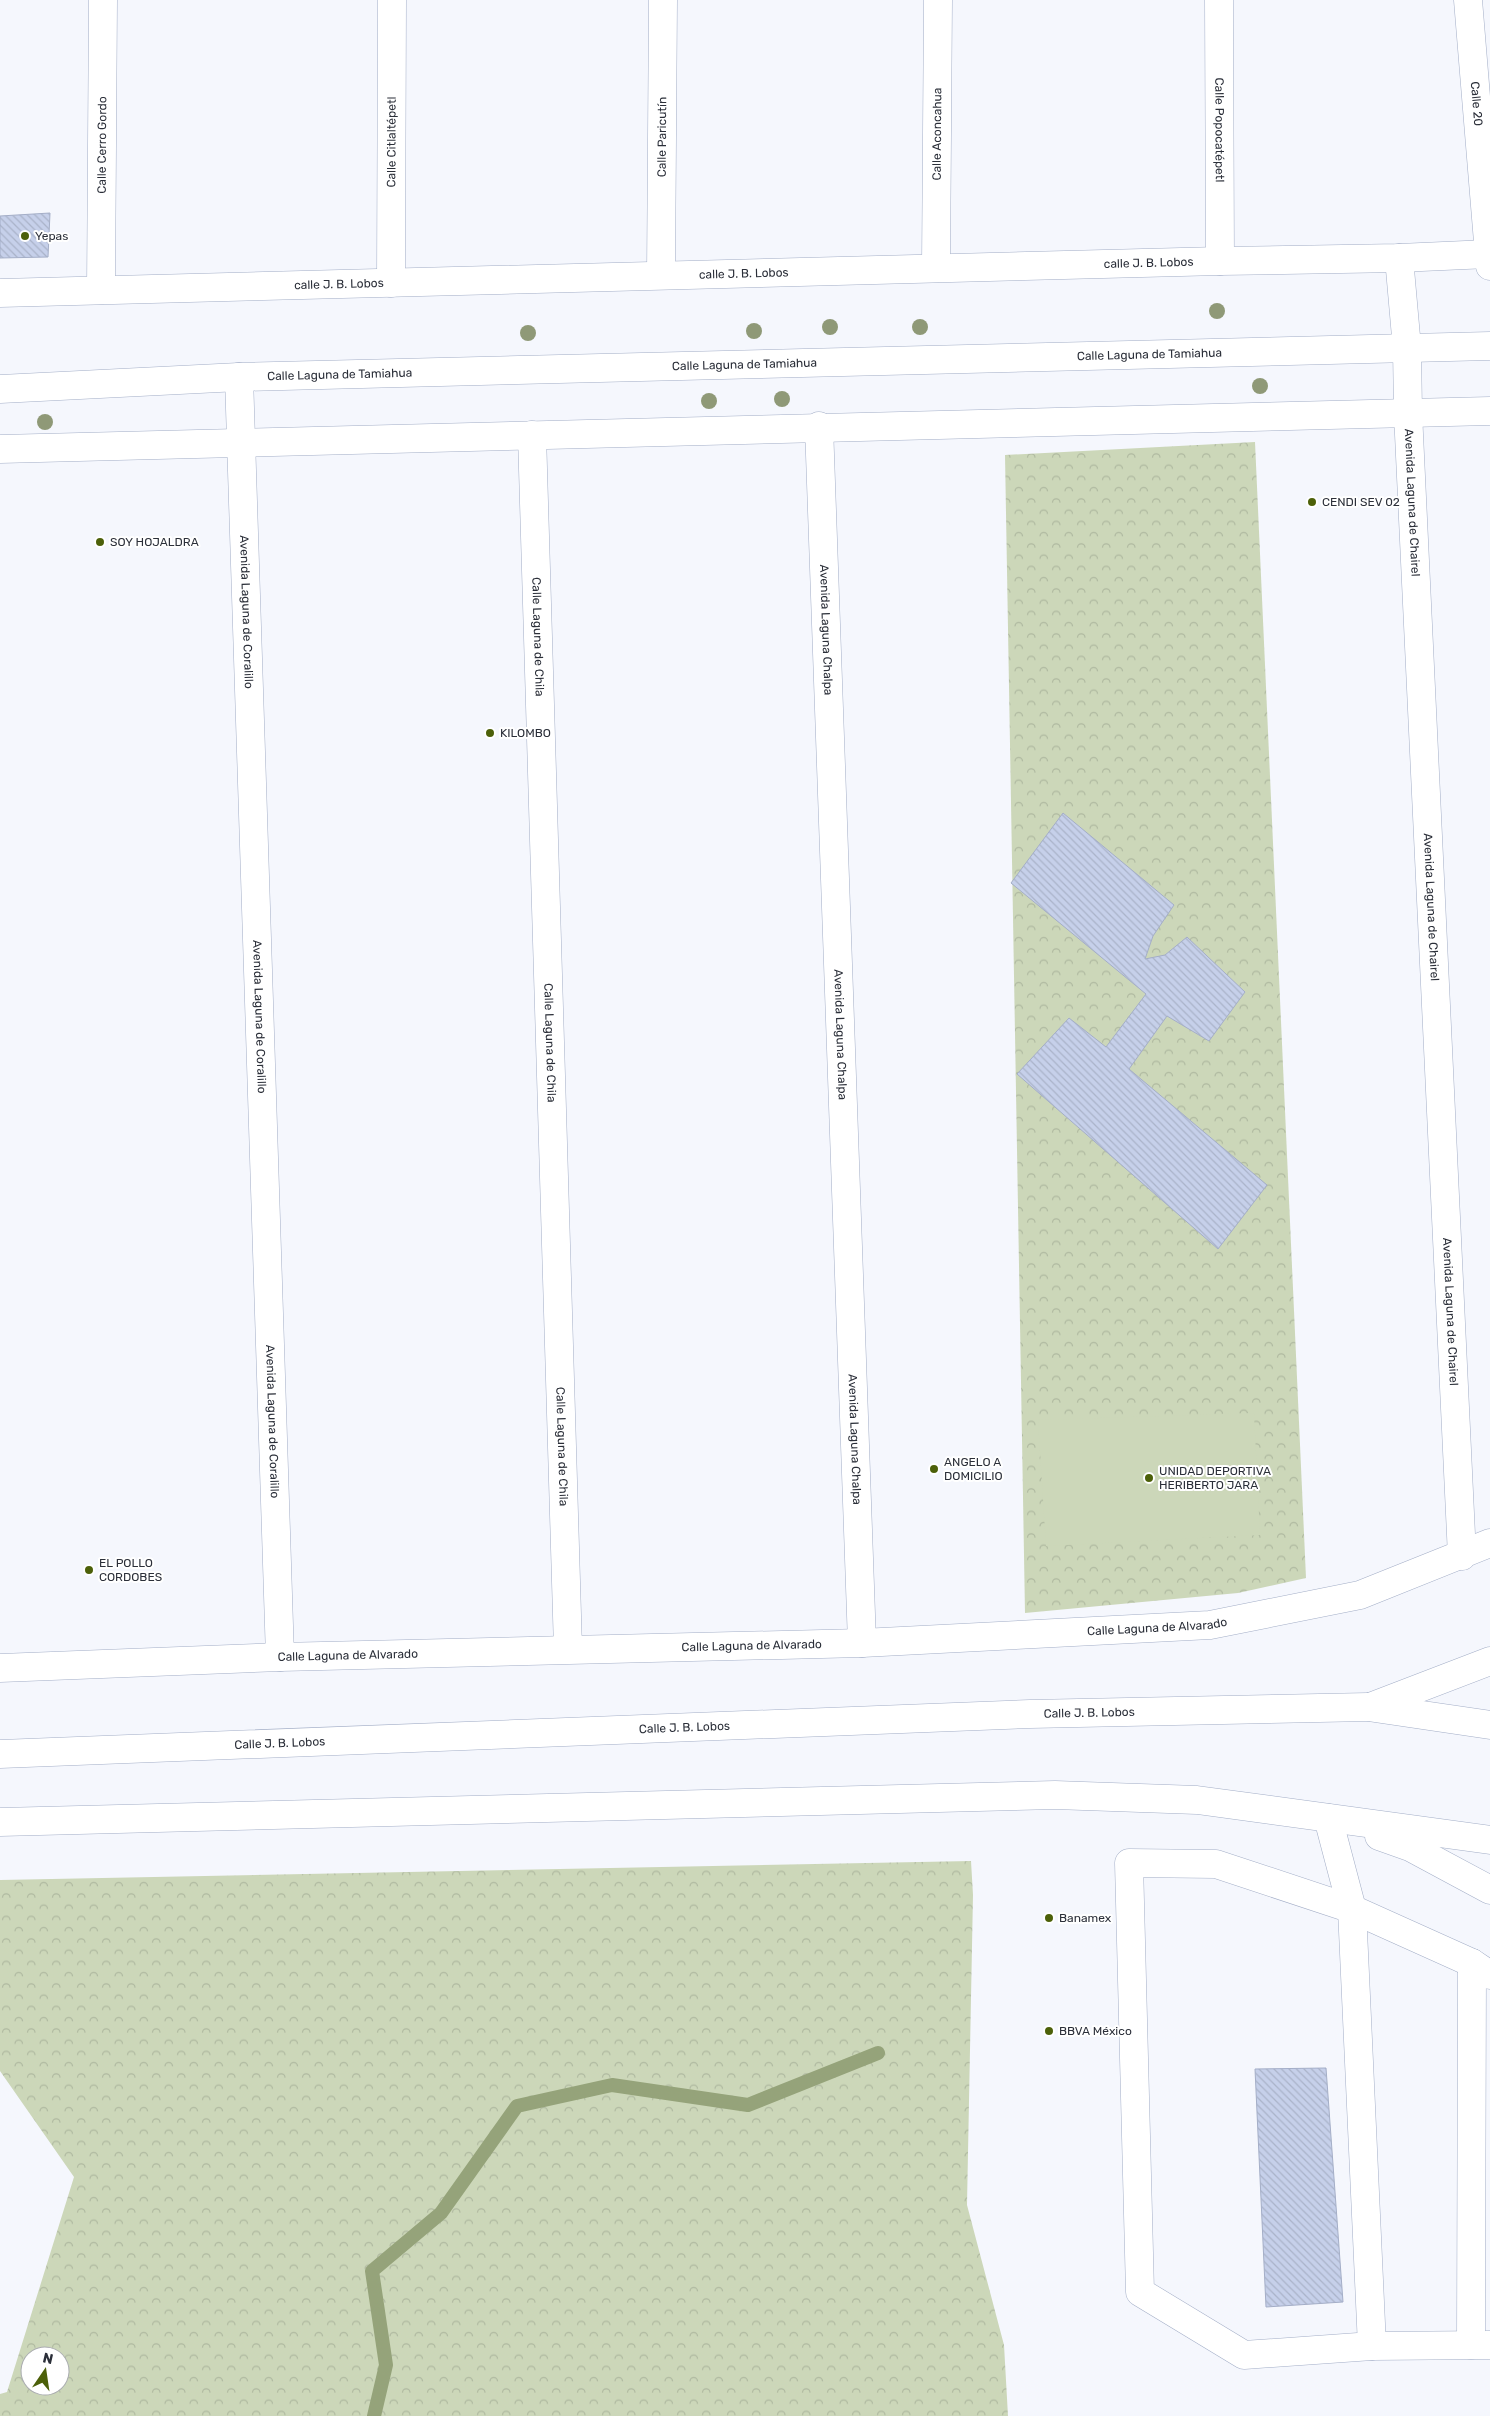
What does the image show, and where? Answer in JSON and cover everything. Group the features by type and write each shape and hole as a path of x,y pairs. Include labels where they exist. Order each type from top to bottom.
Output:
{"street":[{"name":"Calle Cerro Gordo","path":"101,290 103,0"},
{"name":"Calle Citlaltépetl","path":"391,283 392,0"},
{"name":"Calle Paricutín","path":"661,275 663,0"},
{"name":"Calle Aconcahua","path":"936,268 938,0"},
{"name":"Calle Popocatépetl","path":"1219,0 1220,261"},
{"name":"Calle 20","path":"1468,0 1489,260"},
{"name":"calle J. B. Lobos","path":"0,293 1220,261 1399,258 1489,260"},
{"name":"Avenida Laguna de Chairel","path":"1399,258 1407,348 1408,413 1462,1556"},
{"name":"Calle Laguna de Tamiahua","path":"0,389 239,377 1490,346"},
{"name":"Avenida Laguna de Coralillo","path":"239,377 280,1657"},
{"path":"0,449 819,426 1490,410"},
{"name":"Avenida Laguna Chalpa","path":"819,426 862,1643"},
{"name":"Calle Laguna de Chila","path":"532,435 568,1649"},
{"name":"Calle Laguna de Alvarado","path":"0,1668 280,1657 862,1643 1210,1625 1360,1595 1462,1556 1490,1543"},
{"path":"1368,1707 1490,1661"},
{"path":"1368,1707 1490,1725"},
{"name":"Calle J. B. Lobos","path":"0,1754 1030,1714 1368,1707"},
{"path":"0,1822 1055,1795 1197,1800 1490,1840"},
{"path":"1328,1818 1410,1847 1490,1890"},
{"path":"1328,1818 1352,1909 1372,2346"},
{"path":"1129,1863 1216,1864 1352,1909 1481,1969 1481,2230 1484,2350 1372,2346 1244,2355 1140,2292 1129,1863"}],"green space":[{"path":"1255,442 1306,1578 1238,1593 1025,1613 1005,455"},
{"name":"UNIDAD DEPORTIVA HERIBERTO JARA","path":"1254,1413 1260,1535 1046,1546 1038,1420"},
{"path":"971,1861 973,1895 967,2205 1004,2345 1008,2416 0,2416 0,2394 7,2392 20,2350 20,2396 70,2396 70,2346 21,2346 74,2177 0,2071 0,1880"}],"building":[{"name":"Yepas","path":"50,213 48,257 0,258 0,216"},
{"path":"1063,813 1174,905 1153,936 1145,959 1165,955 1187,937 1245,992 1209,1041 1167,1016 1129,1069 1267,1185 1218,1249 1017,1074 1069,1018 1106,1047 1146,994 1011,883"},
{"path":"1326,2068 1343,2302 1266,2307 1255,2069"}],"waterway":[{"path":"374,2416 386,2365 372,2271 441,2213 517,2106 612,2085 748,2105 878,2053"}],"place":[{"name":"Yepas","path":"25,236"},
{"name":"CENDI SEV 02","path":"1312,502"},
{"name":"SOY HOJALDRA","path":"100,542"},
{"name":"KILOMBO","path":"490,733"},
{"name":"ANGELO A DOMICILIO","path":"934,1469"},
{"name":"UNIDAD DEPORTIVA HERIBERTO JARA","path":"1149,1478"},
{"name":"EL POLLO CORDOBES","path":"89,1570"},
{"name":"Banamex","path":"1049,1918"},
{"name":"BBVA México","path":"1049,2031"}]}
